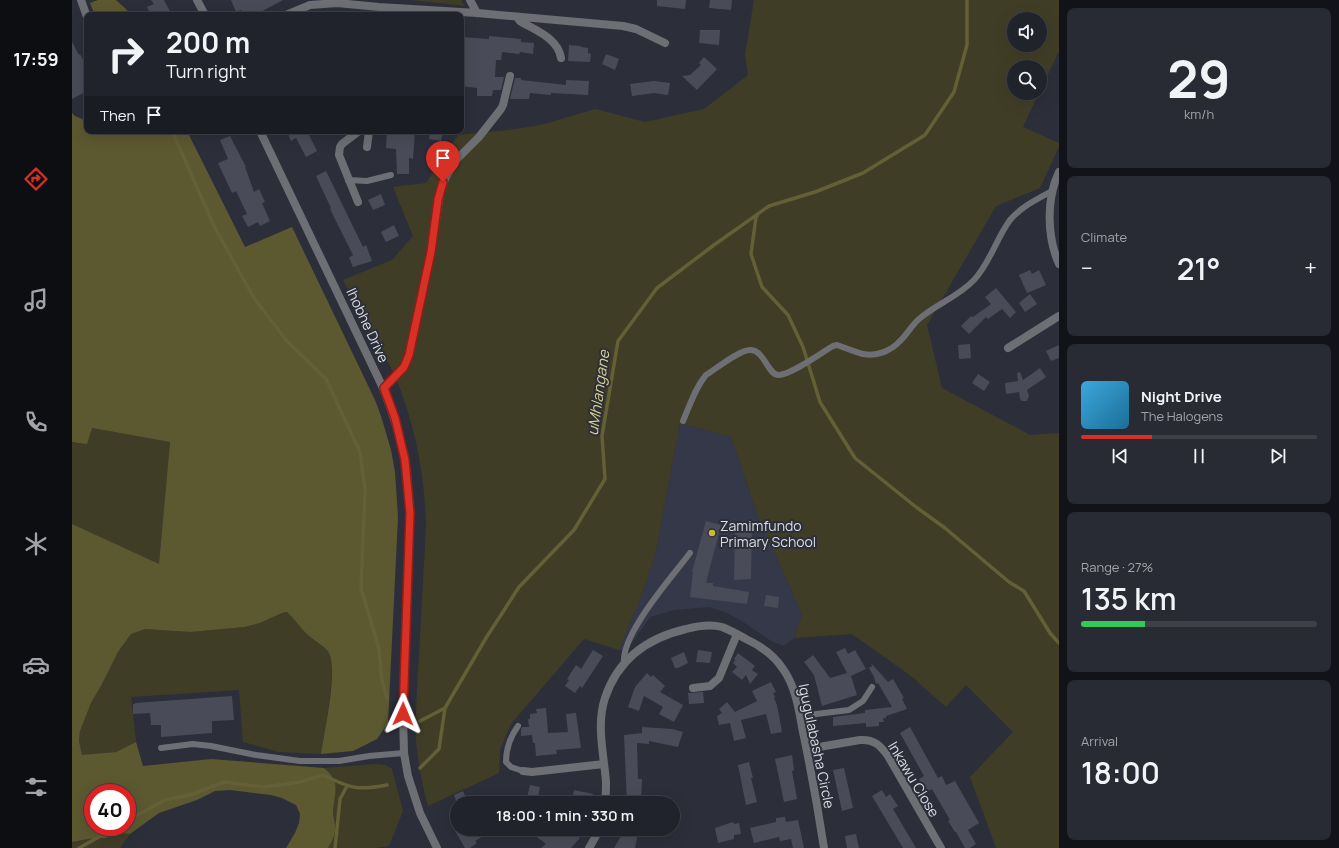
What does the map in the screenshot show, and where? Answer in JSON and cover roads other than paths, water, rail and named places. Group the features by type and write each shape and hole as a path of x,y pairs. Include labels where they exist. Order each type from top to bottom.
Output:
{"street":[{"path":"81,0 85,12"},
{"path":"197,0 203,12"},
{"path":"470,0 477,13"},
{"path":"292,12 309,3 337,3 379,11 428,12"},
{"path":"464,13 623,26 636,29 665,43"},
{"path":"517,17 520,21 553,41 559,49 562,58"},
{"path":"384,388 404,367 409,355 431,252 438,200 443,182 455,161 479,137 501,109 510,76"},
{"name":"Ihobhe Drive","path":"261,134 384,388 395,418 405,460 410,513 402,731 404,753 408,776 420,813 437,848"},
{"path":"355,134 342,144 339,151 339,158 358,202"},
{"path":"367,147 368,134"},
{"path":"1059,172 1052,191 1051,206 1053,249 1059,264"},
{"path":"1008,348 1059,316"},
{"name":"Igugulabasha Circle","path":"605,796 606,783 601,725 603,705 613,679 624,663 642,647 669,632 704,626 721,627 760,645 774,658 791,682 795,693 807,750 824,848"},
{"path":"693,688 710,686 719,678 737,634"},
{"name":"Inkawu Close","path":"807,750 860,740 876,742 888,756 941,848"},
{"path":"523,772 604,764"},
{"path":"589,848 596,836"}],"lane":[{"path":"348,180 367,181 391,176"},
{"path":"683,420 694,394 706,375 746,350 755,351 758,353 776,375 781,375 795,369 837,345 864,355 879,354 893,348 921,317 947,301 975,279 992,254 1006,227 1015,215 1030,203 1052,191"},
{"path":"624,663 625,649 634,630 690,553"},
{"path":"800,716 849,710 863,701 872,687"},
{"path":"518,726 510,738 506,753 506,762 511,767 523,772"},
{"path":"161,748 193,744 300,761 339,761 369,756 404,753"}],"waterway":[{"name":"uMhlangane","path":"420,768 439,749 445,708 486,638 519,587 574,530 605,479 602,436 618,341 657,288 769,206 815,192 863,173 925,135 954,92 967,45 967,0"},
{"path":"173,134 215,228 254,298 286,340 326,379 360,452 365,490 361,588 379,649 382,680 387,698"},
{"path":"757,216 751,254 762,287 788,315 803,347 820,402 855,458 916,507 945,528 1009,582 1024,591 1050,633 1059,643"},
{"path":"420,721 445,708"},
{"name":"uMhlangane","path":"136,816 165,800 190,795 224,782 264,787 300,782 323,775 340,783 354,787 368,788 387,785"},
{"path":"335,848 340,799 347,786"},
{"name":"uMhlangane","path":"79,848 101,836"}],"place":[{"name":"Zamimfundo Primary School","path":"712,533"}]}
